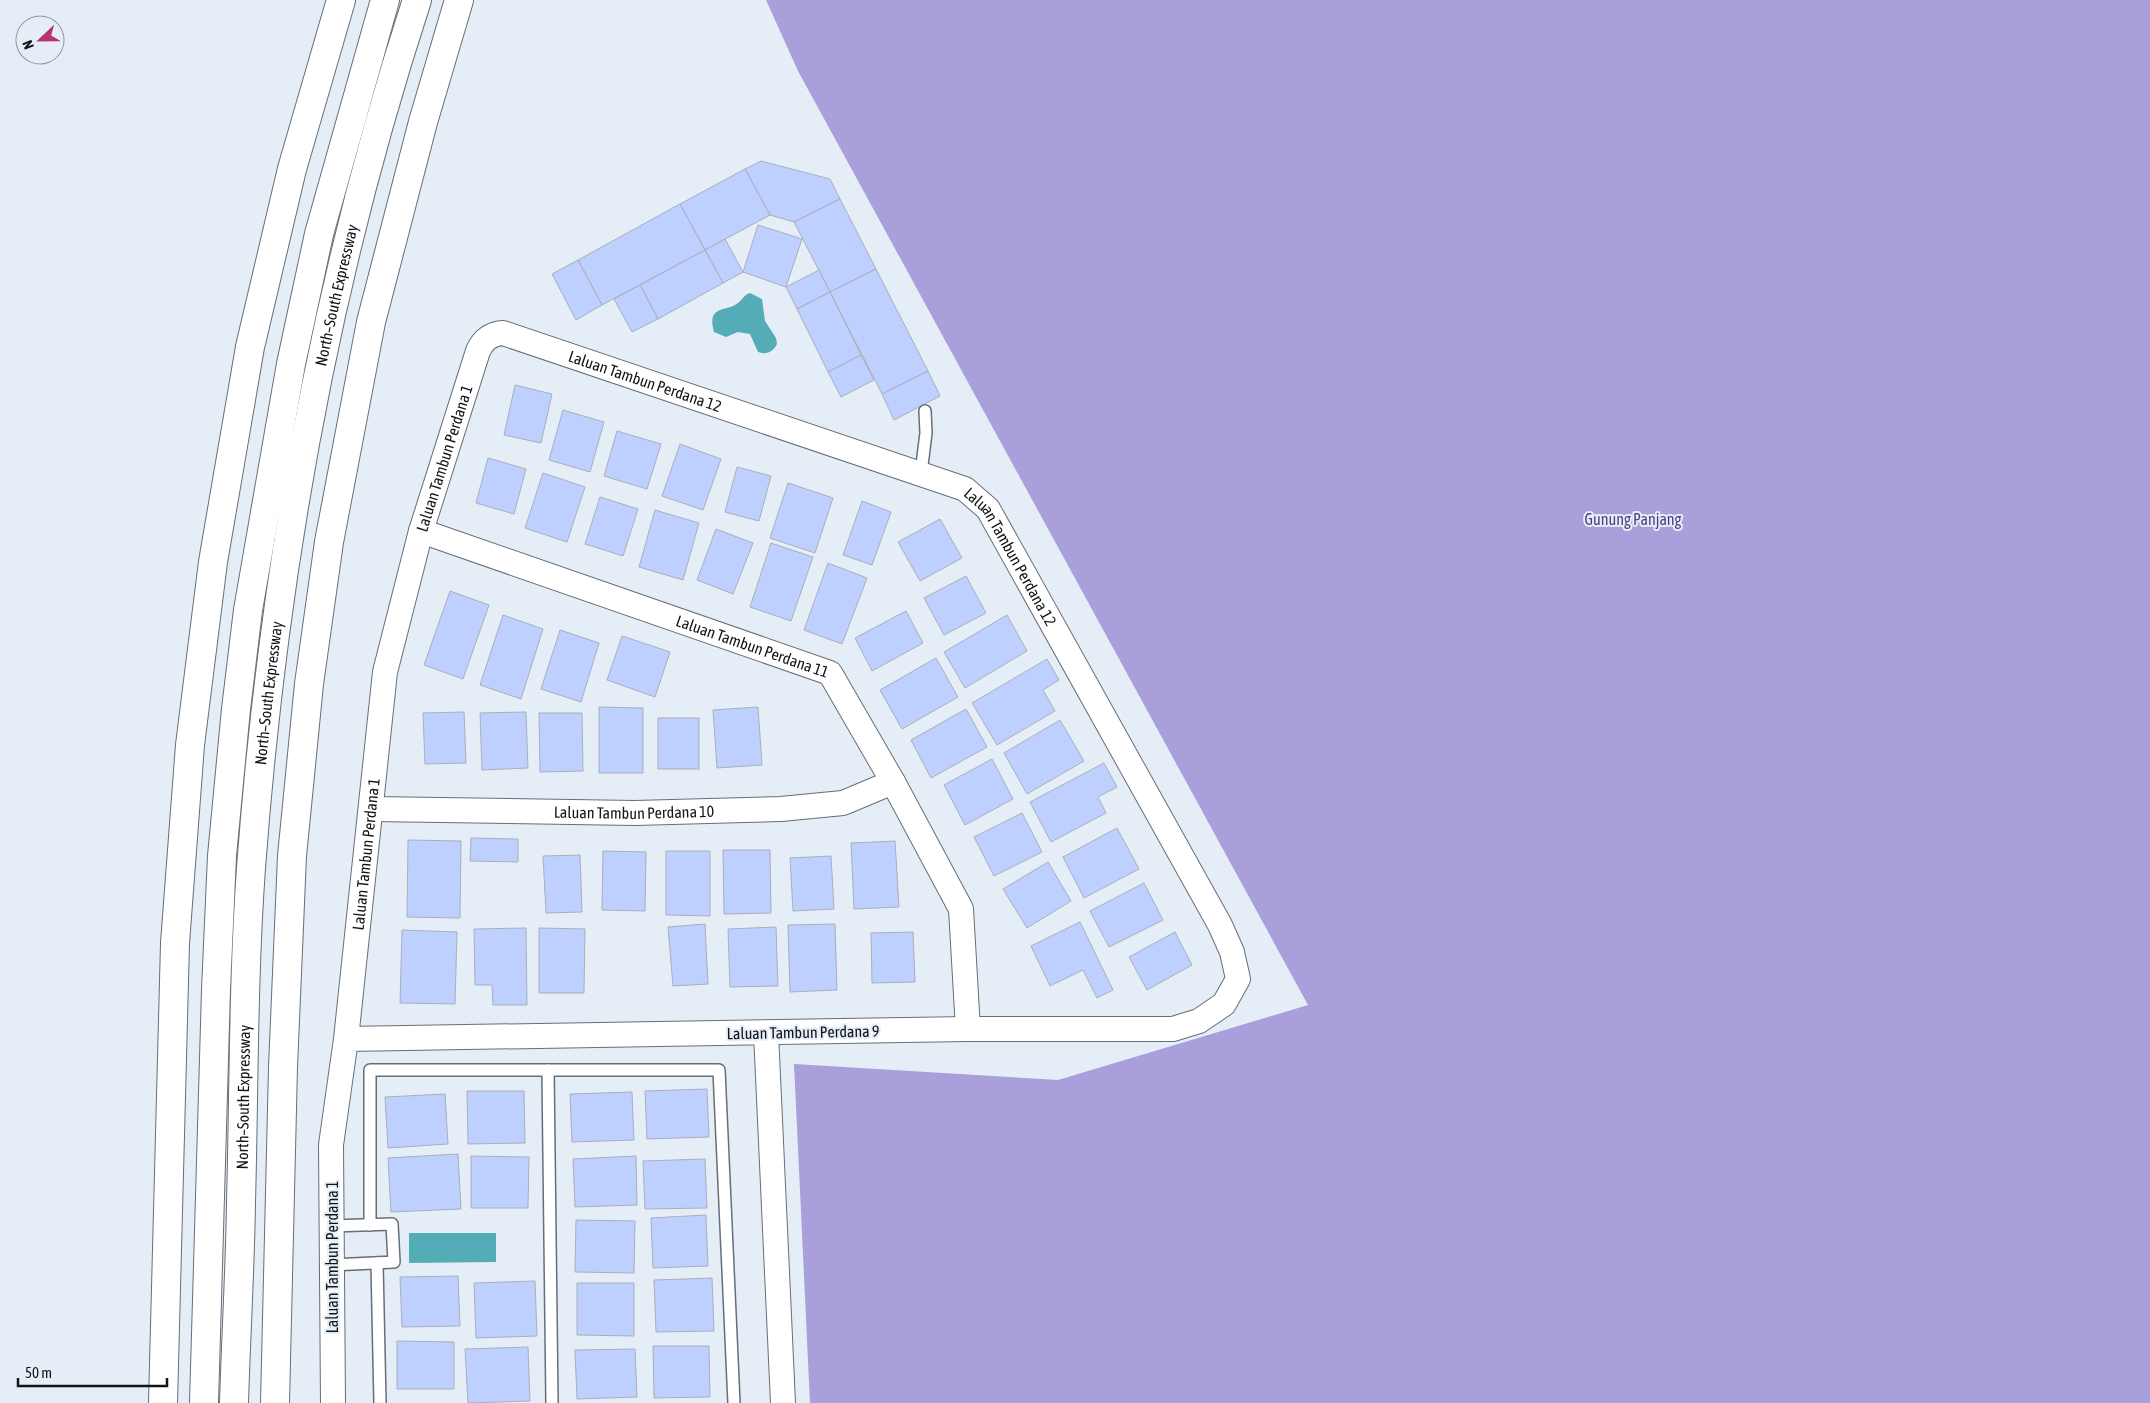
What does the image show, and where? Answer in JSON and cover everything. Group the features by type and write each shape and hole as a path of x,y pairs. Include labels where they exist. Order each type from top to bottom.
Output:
{"main road":[{"path":"163,1403 175,943 191,736 213,562 250,348 292,169 341,0"},
{"name":"North–South Expressway","path":"204,1403 216,990 222,856 236,709 248,610 291,364 319,234 385,0"},
{"name":"North–South Expressway","path":"234,1403 241,1204 244,978 252,859 270,669 312,399 350,230 400,52 417,0"},
{"path":"275,1403 283,1067 292,856 309,684 329,542 371,322 423,122 459,0"}],"street":[{"name":"Laluan Tambun Perdana 12","path":"503,332 965,489 988,509 1220,925 1232,952 1238,978"},
{"name":"Laluan Tambun Perdana 1","path":"334,1403 331,1145 346,1039 386,672 421,531 478,351 487,338 503,332"},
{"name":"Laluan Tambun Perdana 11","path":"421,531 830,673 893,782 961,910 968,1029"},
{"name":"Laluan Tambun Perdana 10","path":"372,809 635,813 781,809 843,802 893,782"},
{"name":"Laluan Tambun Perdana 9","path":"346,1039 968,1029 1173,1029 1199,1021 1224,1004 1238,978"},
{"path":"766,1033 783,1403"}],"lane":[{"path":"921,473 926,433 925,411"},
{"path":"370,1225 370,1070 719,1070 734,1403"},
{"path":"548,1070 552,1403"},
{"path":"332,1226 392,1224 394,1262 332,1266"},
{"path":"376,1263 380,1403"}],"green space":[{"name":"Gunung Panjang","path":"766,0 2150,0 2150,1403 810,1403 794,1064 1058,1080 1308,1005 798,71"}],"water":[{"path":"750,293 762,299 765,321 776,338 777,344 772,351 767,353 758,352 750,334 738,332 726,337 714,332 712,323 715,313 734,306"},
{"path":"409,1233 496,1233 496,1262 409,1263"}],"building":[{"path":"761,161 830,179 840,199 794,222 770,215 745,169"},
{"path":"745,169 770,215 705,250 680,204"},
{"path":"840,199 876,269 830,292 794,222"},
{"path":"680,204 705,250 602,305 578,260"},
{"path":"758,225 802,239 786,287 743,272"},
{"path":"725,239 743,272 723,283 705,250"},
{"path":"705,250 723,283 658,319 640,285"},
{"path":"578,260 602,305 576,320 552,274"},
{"path":"876,269 928,371 882,394 830,292"},
{"path":"819,270 830,292 797,309 786,287"},
{"path":"640,285 658,319 632,332 614,299"},
{"path":"830,292 861,355 828,372 797,309"},
{"path":"861,355 874,380 841,397 828,372"},
{"path":"928,371 940,396 894,420 882,394"},
{"path":"515,385 552,394 541,443 504,435"},
{"path":"563,410 604,422 590,472 549,460"},
{"path":"617,431 661,444 647,489 604,476"},
{"path":"680,444 721,459 703,510 662,496"},
{"path":"488,458 526,469 514,514 476,503"},
{"path":"737,467 771,476 759,521 725,512"},
{"path":"543,473 585,487 567,542 525,528"},
{"path":"788,483 833,498 815,553 770,538"},
{"path":"600,497 638,509 623,556 585,544"},
{"path":"862,501 891,512 872,565 843,555"},
{"path":"655,510 699,523 683,580 639,567"},
{"path":"940,519 962,558 920,581 898,542"},
{"path":"716,529 753,543 733,594 697,580"},
{"path":"771,543 813,557 791,621 750,607"},
{"path":"828,563 867,578 842,644 804,630"},
{"path":"966,576 986,613 944,635 924,598"},
{"path":"450,591 489,605 463,679 424,665"},
{"path":"906,611 923,643 872,671 855,638"},
{"path":"503,615 543,629 521,699 480,685"},
{"path":"1007,615 1027,651 965,688 944,652"},
{"path":"560,630 599,643 581,702 541,689"},
{"path":"622,636 670,652 655,697 607,680"},
{"path":"936,658 958,697 902,729 880,690"},
{"path":"1047,659 1059,680 1043,690 1055,711 997,745 972,703"},
{"path":"599,707 643,708 643,773 599,773"},
{"path":"758,707 762,765 717,768 713,710"},
{"path":"966,709 987,747 931,778 911,740"},
{"path":"464,712 466,763 425,764 423,713"},
{"path":"526,712 528,768 482,770 480,713"},
{"path":"539,713 582,713 583,771 540,772"},
{"path":"658,718 699,718 699,769 658,769"},
{"path":"1060,720 1084,761 1027,794 1004,753"},
{"path":"992,759 1013,799 965,825 944,785"},
{"path":"1104,763 1117,787 1098,797 1106,813 1051,842 1030,802"},
{"path":"1022,813 1042,852 994,876 974,837"},
{"path":"1117,828 1139,869 1084,898 1063,857"},
{"path":"471,838 518,839 518,862 470,861"},
{"path":"408,840 461,841 460,918 407,917"},
{"path":"895,841 899,907 854,909 851,843"},
{"path":"723,850 770,850 771,913 724,914"},
{"path":"603,851 646,852 645,911 602,910"},
{"path":"666,851 710,851 710,916 666,915"},
{"path":"580,855 582,912 546,913 543,856"},
{"path":"831,856 834,909 793,911 790,858"},
{"path":"1048,862 1071,901 1027,928 1003,889"},
{"path":"1144,883 1163,920 1109,947 1090,911"},
{"path":"1080,922 1113,990 1097,998 1083,970 1050,986 1031,946"},
{"path":"705,924 708,984 673,986 668,927"},
{"path":"835,924 837,990 790,992 788,925"},
{"path":"776,927 778,986 730,987 728,929"},
{"path":"526,928 527,1005 493,1005 492,985 475,985 474,929"},
{"path":"539,928 585,929 584,993 539,993"},
{"path":"402,930 457,932 455,1004 400,1003"},
{"path":"913,932 915,982 872,983 871,933"},
{"path":"1175,932 1192,965 1147,990 1129,957"},
{"path":"707,1089 709,1137 647,1139 645,1091"},
{"path":"467,1091 524,1091 525,1143 468,1144"},
{"path":"632,1092 634,1140 572,1142 570,1094"},
{"path":"445,1094 448,1144 388,1148 385,1097"},
{"path":"458,1154 461,1209 391,1212 388,1158"},
{"path":"471,1156 529,1157 528,1208 471,1208"},
{"path":"636,1156 637,1205 575,1207 573,1159"},
{"path":"705,1159 707,1208 645,1209 643,1161"},
{"path":"706,1215 708,1266 653,1268 651,1218"},
{"path":"576,1220 635,1221 634,1273 575,1272"},
{"path":"458,1276 460,1326 402,1327 400,1277"},
{"path":"712,1278 714,1331 656,1332 654,1280"},
{"path":"535,1281 537,1336 476,1338 474,1283"},
{"path":"577,1283 634,1283 634,1336 577,1335"},
{"path":"397,1341 454,1342 454,1389 397,1389"},
{"path":"653,1346 709,1346 710,1397 654,1398"},
{"path":"528,1347 530,1401 468,1403 465,1349"},
{"path":"635,1349 637,1397 577,1399 575,1350"}]}
